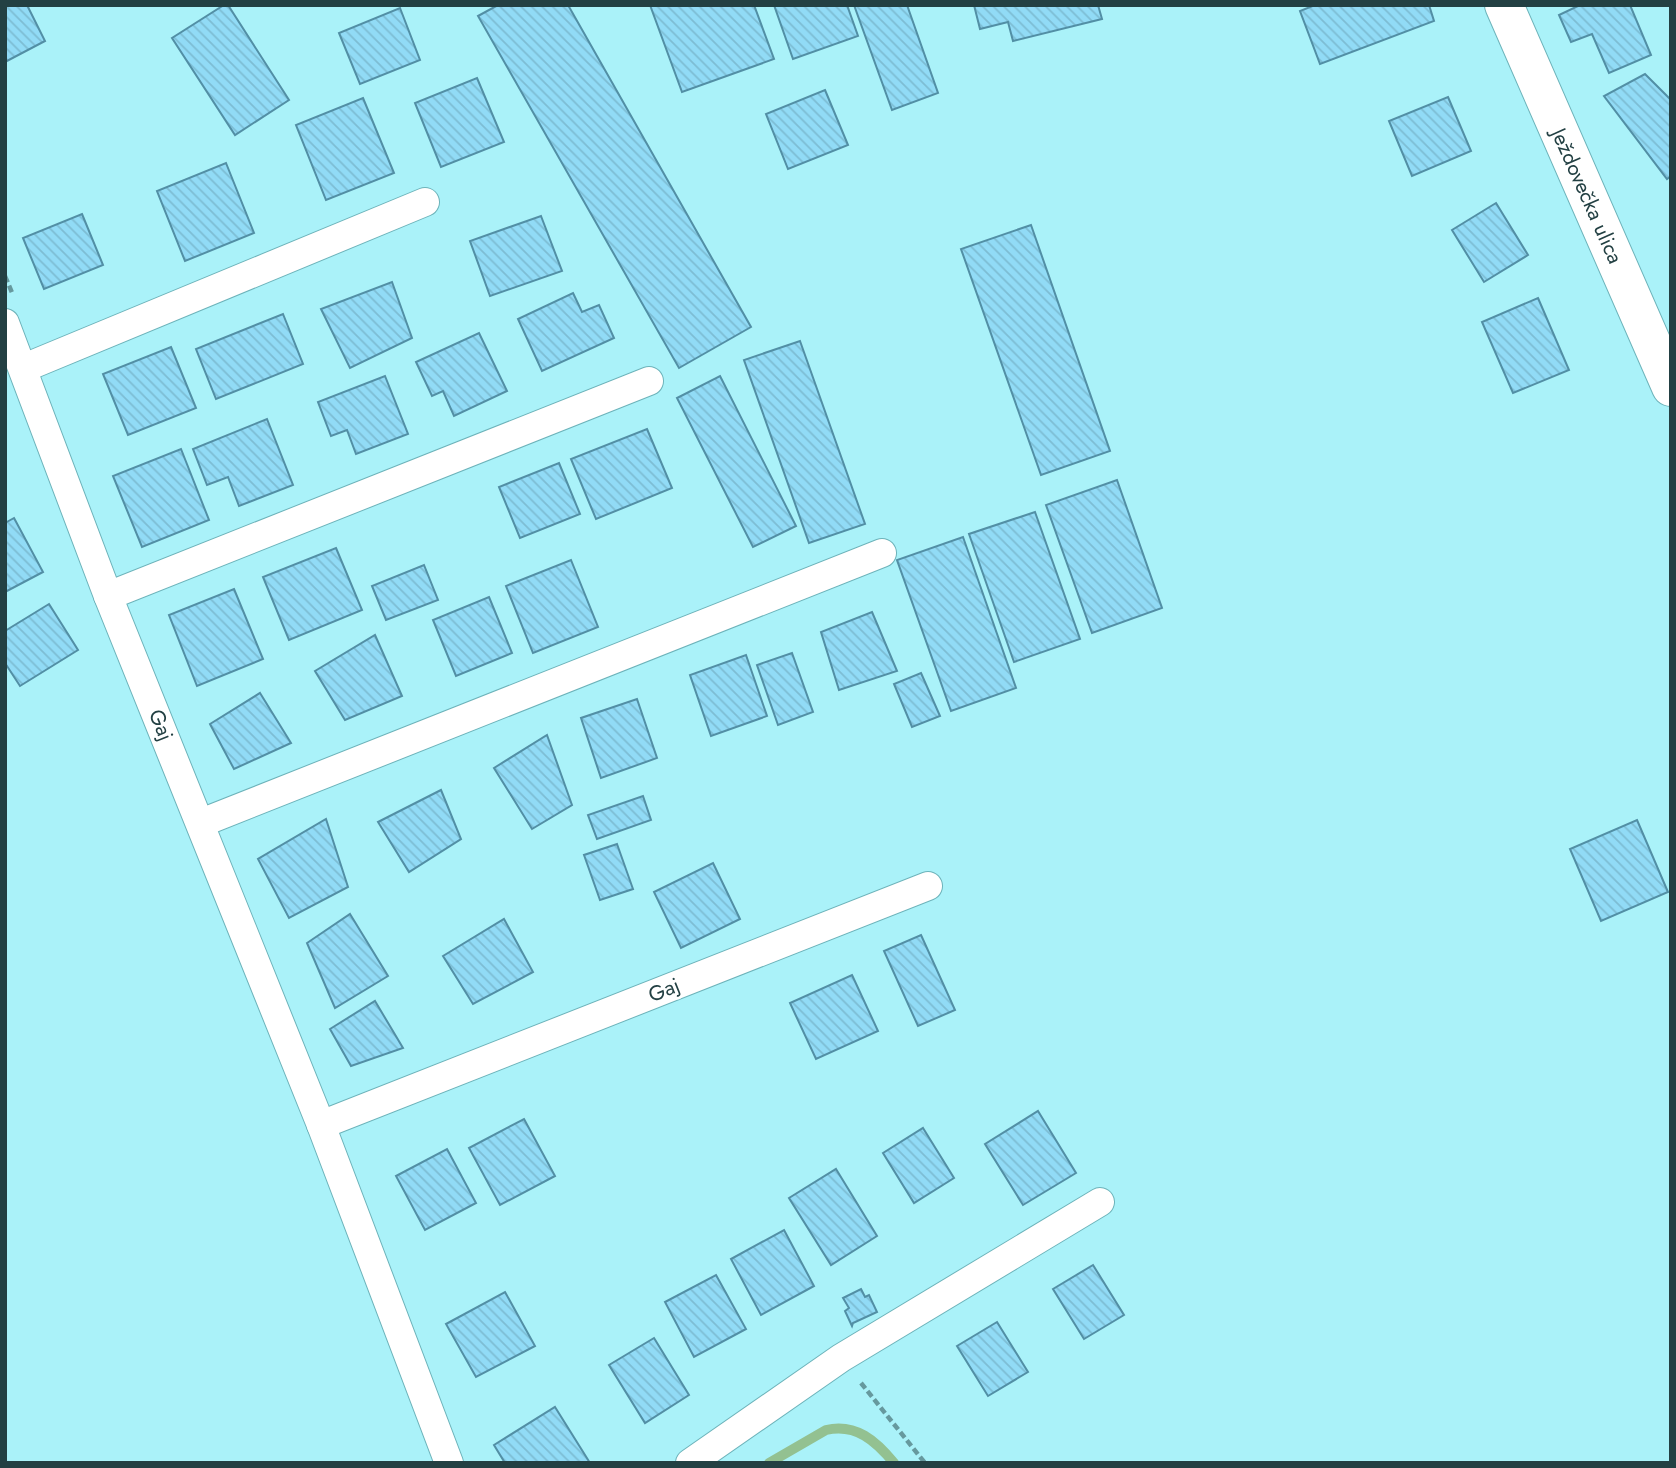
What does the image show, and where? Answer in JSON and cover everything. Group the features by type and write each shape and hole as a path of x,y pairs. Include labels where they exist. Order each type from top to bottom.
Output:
{"main road":[{"name":"Ježdovečka ulica","path":"1504,5 1671,387"}],"street":[{"path":"24,368 425,202"},
{"name":"Gaj","path":"5,323 108,596 321,1125 449,1463"},
{"path":"108,596 649,381"},
{"path":"201,823 882,553"},
{"name":"Gaj","path":"321,1125 928,886"},
{"path":"690,1463 841,1358 1100,1202"}],"path":[{"path":"841,1358 925,1463"}],"building":[{"path":"5,5 27,5 45,41 5,62"},
{"path":"228,5 289,100 235,135 172,38"},
{"path":"498,5 568,5 751,327 679,368 478,16"},
{"path":"650,5 754,5 774,59 682,92"},
{"path":"774,5 847,5 858,36 793,59"},
{"path":"854,5 907,5 938,93 892,110"},
{"path":"974,5 1098,5 1102,19 1013,41 1008,22 980,29"},
{"path":"1315,5 1429,5 1434,21 1320,64 1300,11"},
{"path":"1580,5 1630,5 1651,55 1609,73 1592,34 1571,42 1559,15"},
{"path":"400,8 420,60 360,84 339,33"},
{"path":"1645,74 1671,100 1671,176 1667,179 1604,96"},
{"path":"477,78 504,142 441,167 415,103"},
{"path":"825,90 848,145 788,169 766,114"},
{"path":"1448,97 1471,151 1412,176 1389,121"},
{"path":"363,98 394,173 326,200 296,125"},
{"path":"226,163 254,233 185,261 157,191"},
{"path":"1496,203 1528,255 1484,282 1452,230"},
{"path":"82,214 103,265 44,289 23,238"},
{"path":"541,216 562,271 490,296 470,241"},
{"path":"1031,225 1110,451 1041,475 961,249"},
{"path":"392,282 412,338 350,368 321,309"},
{"path":"573,293 582,312 599,305 614,338 542,371 518,319"},
{"path":"1538,298 1569,370 1513,393 1482,322"},
{"path":"283,314 303,364 216,399 196,349"},
{"path":"479,333 507,391 454,416 443,391 432,396 416,362"},
{"path":"800,341 865,524 809,543 744,360"},
{"path":"171,347 196,408 128,435 103,374"},
{"path":"385,376 408,434 356,454 347,430 331,436 318,402"},
{"path":"720,376 796,526 753,547 677,398"},
{"path":"267,419 293,485 239,506 228,477 207,485 193,449"},
{"path":"647,429 672,488 596,519 571,459"},
{"path":"181,449 209,520 142,547 113,476"},
{"path":"559,463 580,514 520,538 499,487"},
{"path":"1117,480 1162,608 1092,633 1046,505"},
{"path":"1035,512 1080,639 1014,662 969,534"},
{"path":"14,518 43,572 5,592 5,523"},
{"path":"963,537 1016,688 951,711 897,560"},
{"path":"336,548 362,610 289,640 263,577"},
{"path":"571,560 598,627 533,653 506,586"},
{"path":"424,565 438,600 386,620 372,586"},
{"path":"234,589 263,659 197,686 169,615"},
{"path":"489,597 512,653 456,676 433,620"},
{"path":"49,604 78,650 20,686 5,663 5,631"},
{"path":"872,612 897,671 839,690 821,632"},
{"path":"375,635 402,696 345,720 315,671"},
{"path":"792,653 813,712 778,725 757,665"},
{"path":"746,655 767,716 711,736 690,675"},
{"path":"921,673 940,716 912,727 894,684"},
{"path":"260,693 291,743 234,769 210,724"},
{"path":"637,699 657,758 601,778 581,718"},
{"path":"547,735 572,805 532,829 494,768"},
{"path":"441,790 461,839 409,872 378,822"},
{"path":"643,796 651,820 597,839 588,815"},
{"path":"326,819 348,887 289,918 258,859"},
{"path":"1637,820 1668,892 1601,921 1570,849"},
{"path":"617,844 633,889 600,900 584,855"},
{"path":"713,863 740,919 681,948 654,892"},
{"path":"350,914 388,976 335,1008 307,943"},
{"path":"504,919 533,972 473,1004 443,956"},
{"path":"921,935 955,1010 918,1026 884,951"},
{"path":"852,975 878,1031 816,1059 790,1003"},
{"path":"375,1001 403,1048 351,1066 330,1029"},
{"path":"1038,1111 1076,1173 1023,1205 985,1144"},
{"path":"524,1119 555,1176 500,1205 469,1148"},
{"path":"923,1128 954,1178 914,1203 883,1153"},
{"path":"447,1149 476,1203 425,1230 396,1176"},
{"path":"836,1169 877,1236 831,1265 789,1198"},
{"path":"784,1230 814,1286 761,1315 731,1259"},
{"path":"1093,1265 1124,1315 1084,1339 1053,1289"},
{"path":"716,1275 746,1329 694,1357 665,1302"},
{"path":"861,1289 865,1297 869,1295 877,1312 853,1323 852,1326 845,1311 849,1308 843,1298"},
{"path":"505,1292 535,1346 476,1377 446,1324"},
{"path":"997,1322 1028,1372 988,1396 957,1346"},
{"path":"654,1338 689,1395 645,1423 609,1365"},
{"path":"555,1407 590,1463 505,1463 494,1445"}],"waterway":[{"path":"769,1463 826,1430 837,1429 847,1429 864,1436 894,1463"}]}
